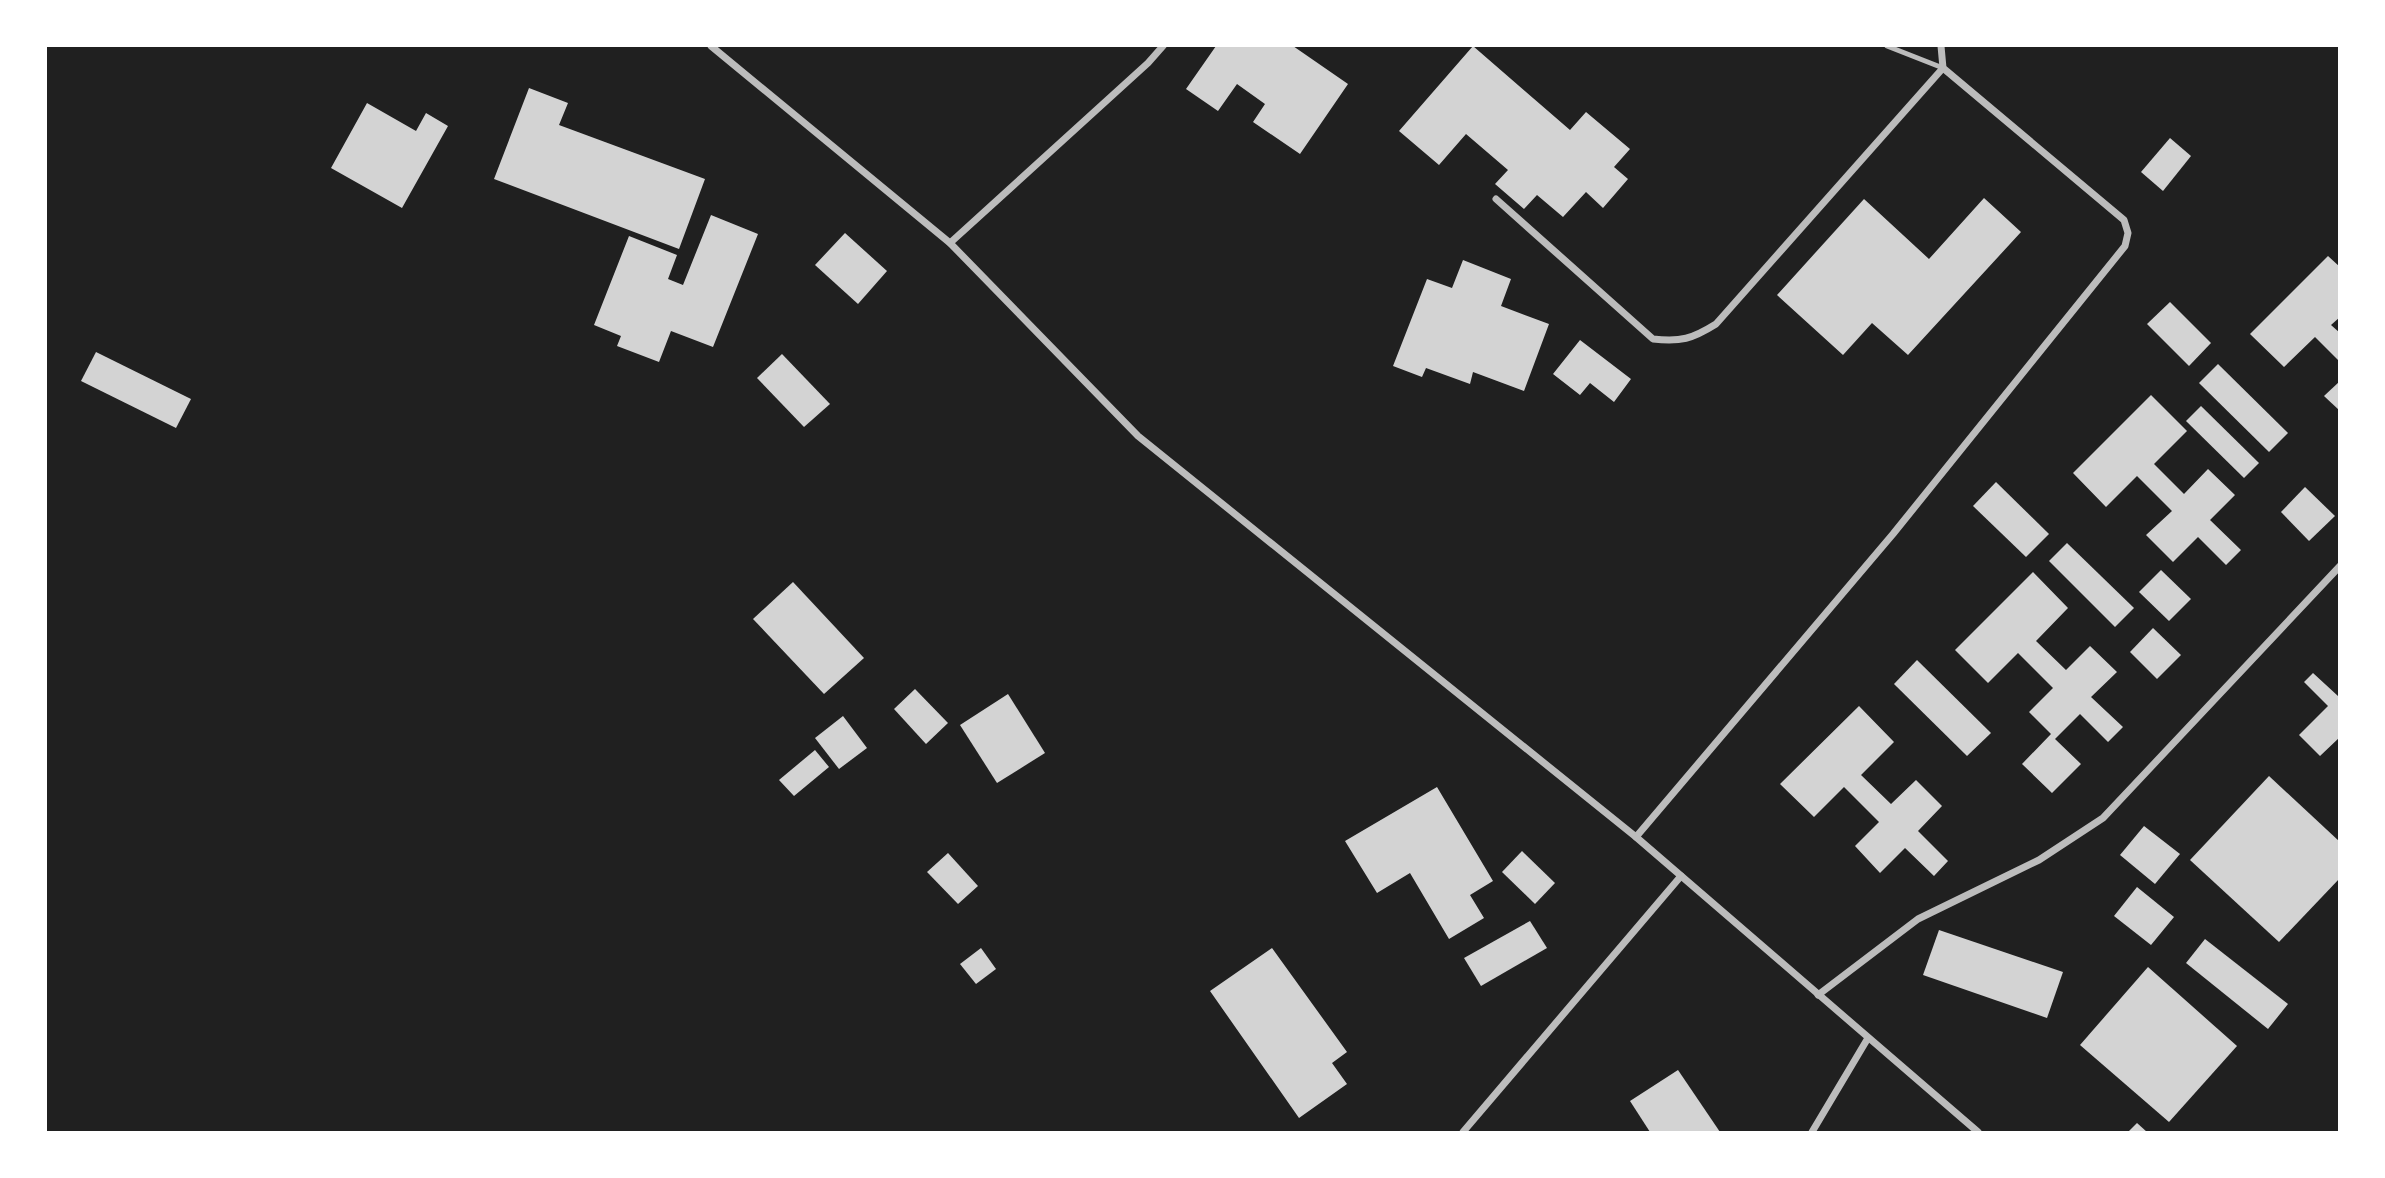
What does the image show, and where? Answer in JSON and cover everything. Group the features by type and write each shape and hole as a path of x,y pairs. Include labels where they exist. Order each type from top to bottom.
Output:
{"street":[{"path":"711,46 950,243 1138,436 1636,837 1978,1132"},
{"path":"950,243 1148,63 1163,46"},
{"path":"1496,199 1653,340 1677,341 1698,335 1716,324 1942,68 1941,46"},
{"path":"1636,837 1893,534 2125,246 2128,233 2124,220 1942,68"},
{"path":"1818,995 1918,919 2039,860 2103,818 2340,566"},
{"path":"1463,1132 1681,876"},
{"path":"1812,1132 1868,1038"}],"lane":[{"path":"1887,46 1942,68"}],"shaded area":[{"path":"46,46 2339,46 2339,1132 46,1132"}],"building":[{"path":"1216,46 1293,46 1348,84 1300,154 1253,122 1265,104 1237,84 1218,111 1186,89"},
{"path":"1473,46 1570,130 1586,112 1630,149 1614,167 1628,179 1603,208 1586,192 1563,217 1537,195 1524,209 1495,184 1508,170 1466,134 1439,165 1399,131"},
{"path":"529,88 568,103 559,125 705,179 679,249 494,179"},
{"path":"367,103 416,131 426,113 448,126 402,208 331,168"},
{"path":"2170,138 2191,156 2163,191 2141,172"},
{"path":"1984,198 2021,232 1908,355 1872,323 1843,355 1777,295 1864,199 1929,259"},
{"path":"711,215 758,234 713,347 671,331 659,362 617,346 621,336 594,325 629,236 677,255 668,279 683,285"},
{"path":"845,233 887,271 858,304 815,265"},
{"path":"2328,256 2340,267 2340,317 2331,325 2340,333 2340,362 2315,337 2284,367 2250,334"},
{"path":"1463,260 1511,279 1501,306 1549,324 1524,391 1473,372 1470,384 1426,368 1422,377 1393,366 1427,279 1452,288"},
{"path":"2170,302 2211,343 2189,366 2147,324"},
{"path":"1580,340 1631,379 1614,402 1590,383 1580,395 1553,374"},
{"path":"96,352 191,399 176,428 81,381"},
{"path":"782,354 830,404 804,427 757,378"},
{"path":"2218,364 2288,433 2269,452 2199,383"},
{"path":"2340,381 2340,411 2324,396"},
{"path":"2151,395 2187,431 2154,464 2184,494 2208,469 2235,495 2210,520 2241,550 2226,565 2198,537 2173,562 2146,535 2172,511 2137,476 2106,507 2073,473"},
{"path":"2201,406 2259,463 2244,478 2186,421"},
{"path":"1996,482 2049,534 2026,557 1973,506"},
{"path":"2305,487 2335,516 2309,541 2281,512"},
{"path":"2067,543 2134,608 2115,627 2049,561"},
{"path":"2161,570 2191,599 2169,621 2139,592"},
{"path":"2033,572 2068,608 2036,641 2066,670 2090,646 2117,672 2091,697 2123,727 2108,742 2080,714 2055,739 2081,764 2052,793 2022,764 2051,734 2029,712 2053,688 2018,653 1988,683 1955,650"},
{"path":"793,582 864,658 824,694 753,619"},
{"path":"2153,628 2181,655 2157,679 2130,652"},
{"path":"1917,660 1991,733 1967,756 1894,684"},
{"path":"2313,673 2338,696 2340,694 2340,737 2320,756 2299,735 2328,706 2304,682"},
{"path":"915,689 948,723 926,744 894,709"},
{"path":"1008,694 1045,753 997,783 960,725"},
{"path":"1859,706 1894,742 1861,775 1891,804 1916,780 1942,806 1918,831 1948,861 1934,876 1905,848 1880,873 1855,846 1879,822 1844,787 1814,817 1780,784"},
{"path":"843,716 867,748 839,769 815,738"},
{"path":"815,750 829,767 794,796 779,780"},
{"path":"2269,776 2340,842 2340,878 2279,942 2190,860"},
{"path":"1437,787 1493,881 1470,895 1484,918 1449,939 1410,873 1377,893 1345,841"},
{"path":"2144,826 2180,854 2155,884 2120,855"},
{"path":"1522,851 1555,883 1535,904 1502,872"},
{"path":"948,853 978,886 958,904 927,872"},
{"path":"2137,887 2174,917 2151,945 2114,916"},
{"path":"1530,921 1547,948 1481,986 1464,958"},
{"path":"1939,930 2063,972 2047,1018 1923,975"},
{"path":"2205,939 2288,1004 2268,1029 2186,963"},
{"path":"981,948 996,969 976,984 960,964"},
{"path":"1272,948 1347,1052 1332,1063 1347,1084 1299,1118 1210,991"},
{"path":"2148,967 2237,1046 2169,1122 2080,1045"},
{"path":"1678,1070 1720,1132 1650,1132 1630,1101"},
{"path":"2137,1123 2147,1132 2128,1132"}]}
